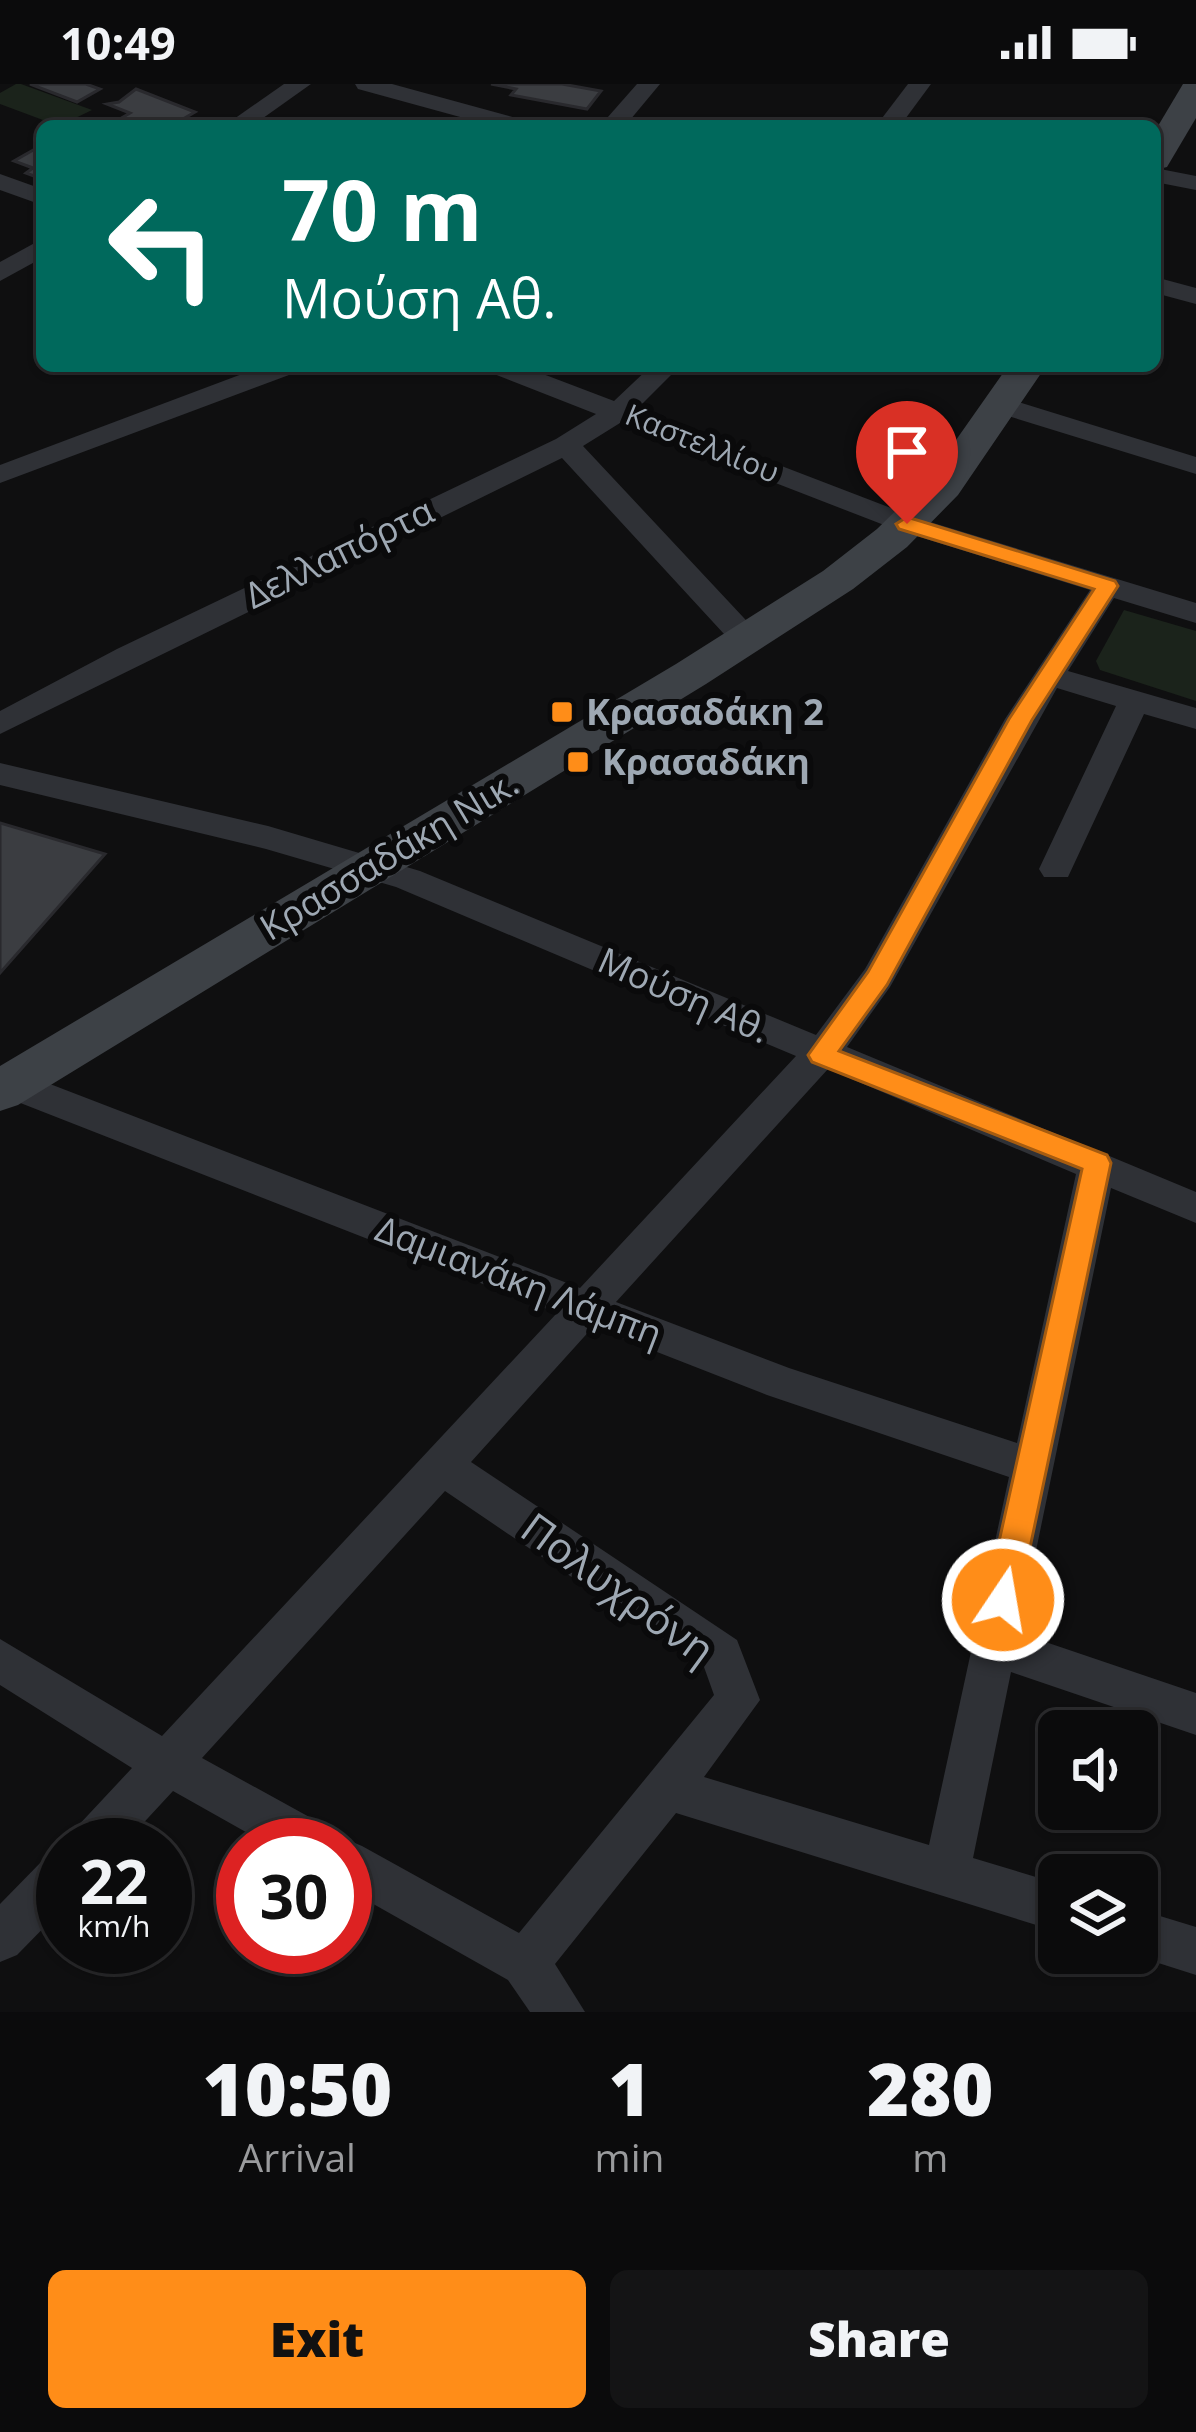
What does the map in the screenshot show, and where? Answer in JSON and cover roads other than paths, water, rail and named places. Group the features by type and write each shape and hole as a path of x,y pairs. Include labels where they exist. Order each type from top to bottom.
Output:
{"street":[{"path":"245,120 300,84"},
{"path":"366,84 497,120"},
{"path":"616,120 649,84"},
{"path":"893,120 920,84"},
{"path":"1161,150 1196,89"},
{"path":"1161,177 1196,183"},
{"path":"0,181 36,196"},
{"path":"0,273 36,251"},
{"path":"1161,287 1196,296"},
{"path":"0,475 272,372"},
{"name":"Καστελλίου","path":"514,372 907,524 1196,613"},
{"name":"Δελλαπόρτα","path":"0,724 128,656 566,445 619,411 661,372"},
{"name":"Κρασσαδάκη Νικ.","path":"5,1088 747,640 838,580 907,524 960,467 1023,372"},
{"path":"1002,405 1196,466"},
{"path":"566,445 747,640"},
{"path":"117,1818 821,1055 878,978 1048,675 1107,586"},
{"path":"1048,675 1196,719"},
{"path":"1056,869 1133,703"},
{"name":"Μούση Αθ.","path":"0,774 371,867 480,906 821,1055 1097,1163 1196,1208"},
{"name":"Δαμιανάκη Λάμπη","path":"5,1088 782,1383 1031,1466"},
{"path":"946,1873 1097,1163"},
{"name":"Πολυχρόνη","path":"439,1464 721,1654 738,1700 524,1963"},
{"path":"993,1645 1196,1714"},
{"path":"0,1660 266,1818"},
{"path":"667,1788 1038,1901"},
{"path":"372,1877 524,1963 560,2012"},
{"path":"0,1938 36,1901"},
{"path":"1158,1939 1196,1951"}],"place":[{"name":"Κρασαδάκη 2","path":"562,712"},
{"name":"Κρασαδάκη","path":"578,762"}]}
